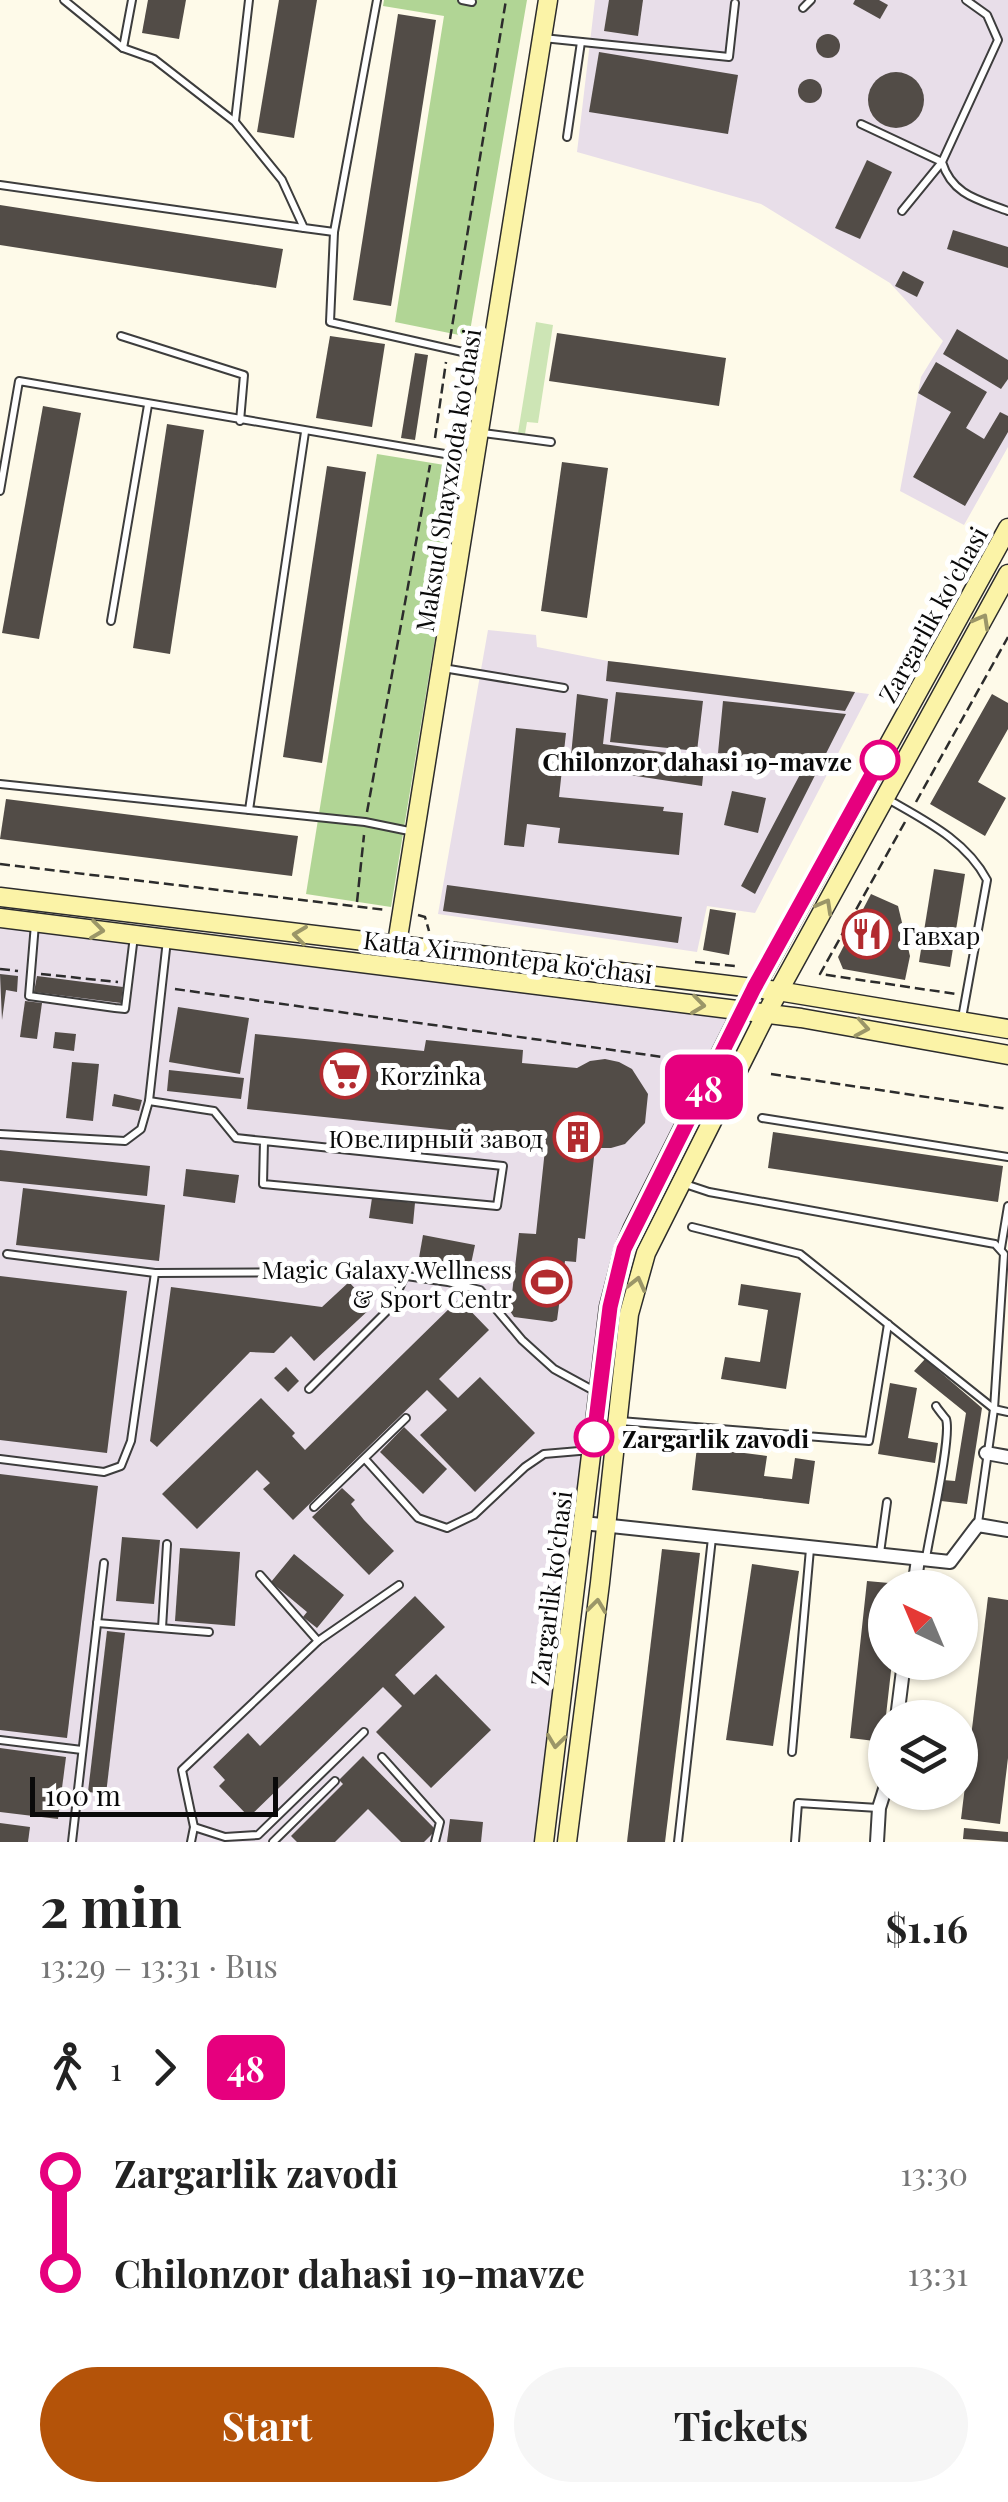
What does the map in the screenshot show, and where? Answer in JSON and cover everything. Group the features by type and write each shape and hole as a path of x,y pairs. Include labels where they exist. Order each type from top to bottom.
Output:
{"main road":[{"name":"Maksud Shayxzoda ko'chasi","path":"395,957 548,0"},
{"name":"Zargarlik ko'chasi","path":"544,1842 610,1307 624,1249 1008,528"},
{"name":"Zargarlik ko'chasi","path":"778,991 1008,574"},
{"name":"Katta Xirmontepa koʻchasi","path":"0,898 395,957 755,1003 1008,1055"},
{"name":"Katta Xirmontepa koʻchasi","path":"0,918 167,939 395,957"},
{"name":"Katta Xirmontepa koʻchasi","path":"755,1003 778,991 1008,1029"},
{"name":"Zargarlik ko'chasi","path":"567,1842 630,1314 640,1271 755,1003"}],"street":[{"path":"986,1454 1008,1457"},
{"path":"583,1523 950,1562 978,1525 1008,1530"},
{"path":"919,1570 922,1559"},
{"path":"877,1842 879,1810"}],"lane":[{"path":"64,0 123,48 154,60 235,122 282,180 304,228"},
{"path":"123,48 132,0"},
{"path":"235,122 249,0"},
{"path":"378,0 334,232 330,322 492,359"},
{"path":"462,0 472,2"},
{"path":"803,8 811,0"},
{"path":"902,211 942,162 998,40 987,14 966,0"},
{"path":"542,38 729,57 734,3"},
{"path":"567,137 581,42"},
{"path":"861,124 942,162 960,191 1008,211"},
{"path":"0,186 334,232"},
{"path":"121,336 244,375 240,421"},
{"path":"0,491 19,380 476,459"},
{"path":"111,622 148,405"},
{"path":"248,810 304,432"},
{"path":"480,432 551,442"},
{"path":"442,668 564,688"},
{"path":"0,784 366,822 415,832"},
{"path":"885,797 938,828 964,850 987,880 961,1019"},
{"path":"35,922 29,996 115,1008 125,1009 134,935"},
{"path":"0,1134 125,1142 142,1129 149,1102 167,939"},
{"path":"149,1102 214,1110 236,1138 503,1166 497,1206 263,1184 264,1141"},
{"path":"762,1118 1008,1157"},
{"path":"680,1183 1001,1248"},
{"path":"978,1525 994,1409 1004,1254 1001,1248 1008,1206"},
{"path":"692,1228 800,1254 994,1409 1008,1412"},
{"path":"7,1254 155,1273 380,1272 480,1290 522,1340 554,1369 599,1394"},
{"path":"0,1459 104,1472 121,1466 131,1441 155,1273"},
{"path":"310,1389 390,1308 405,1276"},
{"path":"618,1420 869,1441 888,1324"},
{"path":"922,1559 948,1446 946,1418 936,1406"},
{"path":"314,1507 406,1418"},
{"path":"365,1459 418,1518 447,1528 474,1514 525,1466 544,1454 592,1450"},
{"path":"880,1555 887,1502"},
{"path":"678,1842 712,1538"},
{"path":"162,1628 168,1544"},
{"path":"792,1752 810,1548"},
{"path":"72,1842 104,1562"},
{"path":"260,1574 318,1641"},
{"path":"191,1842 194,1827 182,1770 318,1641 399,1585"},
{"path":"97,1624 209,1632"},
{"path":"194,1827 226,1837 258,1835 364,1732"},
{"path":"0,1740 82,1750"},
{"path":"382,1757 440,1822 435,1842"},
{"path":"274,1842 334,1782"},
{"path":"795,1842 798,1803 868,1807"}],"path":[{"path":"967,996 820,974 1008,637"},
{"path":"0,864 402,912 425,917 429,931"},
{"path":"683,962 735,966"},
{"path":"0,969 18,971"},
{"path":"36,973 126,983"},
{"path":"162,987 670,1058 696,1057"},
{"path":"771,1074 1008,1109"}],"shaded area":[{"path":"595,0 1008,0 1008,447 964,525 900,491 921,377 943,341 890,283 761,204 577,152"},
{"path":"488,630 536,635 537,647 608,661 869,694 755,913 707,906 697,952 438,914"},
{"path":"0,918 742,1011 624,1249 544,1842 0,1842"}],"green space":[{"path":"384,0 527,0 469,337 395,322 444,16 383,6"},
{"path":"536,322 553,325 538,423 527,422 525,434 518,433"},
{"path":"377,454 463,468 391,907 306,894"}],"building":[{"path":"148,0 186,0 179,39 142,33"},
{"path":"279,0 317,0 294,138 257,132"},
{"path":"609,0 643,0 638,36 604,31"},
{"path":"855,0 879,0 888,5 880,19 853,4"},
{"path":"398,14 436,20 391,306 353,300"},
{"path":"828,34 837,37 837,55 828,58 819,55 816,46 819,37"},
{"path":"599,52 738,75 728,134 589,112"},
{"path":"896,72 916,80 924,100 916,120 896,128 876,120 868,100 876,80"},
{"path":"810,79 819,82 819,100 810,103 801,100 798,91 801,82"},
{"path":"867,160 892,172 860,239 835,228"},
{"path":"0,205 283,249 276,288 0,245"},
{"path":"953,230 1008,247 1008,268 947,249"},
{"path":"903,271 924,282 917,297 895,286"},
{"path":"957,329 1008,360 1008,379 1001,389 943,354"},
{"path":"557,333 726,358 719,406 549,381"},
{"path":"330,336 385,344 372,427 316,418"},
{"path":"415,353 428,355 415,440 401,438"},
{"path":"936,362 987,392 966,428 984,439 1000,412 1008,416 1008,432 965,506 913,477 951,412 918,393"},
{"path":"43,406 81,413 39,639 2,633"},
{"path":"167,424 204,430 170,654 133,648"},
{"path":"562,462 608,468 587,618 541,611"},
{"path":"327,466 366,472 322,763 283,757"},
{"path":"608,661 855,692 845,711 606,681"},
{"path":"616,692 703,701 697,751 610,742"},
{"path":"577,694 608,699 603,744 705,758 702,786 570,766"},
{"path":"992,694 1008,703 1008,729 978,782 1006,798 985,836 930,804"},
{"path":"723,701 846,714 755,894 741,886 805,765 718,753"},
{"path":"516,728 566,733 559,797 664,807 663,811 683,813 679,855 558,843 560,828 527,824 524,847 504,845"},
{"path":"732,791 766,798 758,833 724,825"},
{"path":"6,799 298,836 292,876 0,839"},
{"path":"934,869 965,874 950,967 919,962"},
{"path":"447,885 682,917 678,943 443,911"},
{"path":"871,894 898,906 910,956 905,980 843,969 838,957"},
{"path":"710,909 736,913 729,955 703,950"},
{"path":"0,974 18,976 17,992 6,990 2,1020"},
{"path":"37,976 123,987 121,1003 34,992"},
{"path":"25,1001 42,1003 37,1039 20,1037"},
{"path":"178,1007 249,1018 240,1074 169,1062"},
{"path":"55,1032 76,1034 74,1051 53,1048"},
{"name":"Ювелирный завод","path":"255,1034 424,1051 426,1040 523,1050 522,1063 577,1068 605,1059 632,1069 648,1094 645,1123 625,1144 595,1148 585,1239 578,1238 576,1262 565,1261 557,1320 514,1317 510,1311 519,1233 536,1234 546,1140 247,1109"},
{"path":"72,1062 99,1064 93,1121 66,1118"},
{"path":"169,1070 244,1078 241,1099 167,1091"},
{"path":"114,1094 142,1100 139,1111 112,1106"},
{"path":"773,1132 1003,1166 998,1202 768,1168"},
{"path":"0,1150 150,1166 147,1196 0,1181"},
{"path":"186,1169 239,1175 235,1203 183,1196"},
{"path":"23,1188 165,1205 159,1261 16,1245"},
{"path":"372,1198 415,1203 413,1224 369,1218"},
{"path":"423,1235 475,1245 468,1278 417,1269"},
{"path":"0,1276 127,1291 107,1453 0,1440"},
{"path":"349,1282 372,1307 314,1361 291,1336 274,1353 250,1352 157,1447 150,1441 171,1287 322,1307"},
{"path":"741,1284 801,1293 786,1389 721,1379 725,1357 760,1362 768,1310 738,1305"},
{"path":"459,1299 489,1330 439,1379 458,1398 480,1377 535,1433 475,1492 420,1435 447,1410 427,1390 293,1520 263,1489 270,1483 257,1470 197,1529 162,1494 261,1398 295,1433 292,1436 305,1450"},
{"path":"925,1359 982,1408 967,1504 941,1501 943,1480 955,1481 966,1413 914,1371"},
{"path":"286,1367 299,1381 288,1392 274,1378"},
{"path":"890,1383 917,1388 908,1438 938,1443 935,1463 878,1454"},
{"path":"404,1427 447,1469 423,1494 380,1452"},
{"path":"697,1447 767,1456 764,1476 792,1479 795,1458 815,1461 809,1504 692,1490"},
{"path":"0,1474 98,1486 67,1738 0,1730"},
{"path":"342,1488 355,1500 351,1504 364,1520 394,1551 369,1575 312,1517"},
{"path":"122,1537 160,1540 154,1604 116,1601"},
{"path":"180,1548 240,1552 235,1626 175,1621"},
{"path":"662,1549 700,1553 665,1842 627,1842"},
{"path":"294,1554 344,1595 317,1628 303,1617 307,1612 271,1582"},
{"path":"752,1564 799,1571 773,1746 726,1740"},
{"path":"868,1581 868,1680 890,1680 888,1700 868,1700 868,1740 850,1738"},
{"path":"415,1596 445,1627 395,1675 414,1695 436,1674 491,1730 431,1788 376,1732 402,1706 383,1687 249,1817 219,1786 225,1780 213,1767 248,1733 260,1746"},
{"path":"988,1597 1008,1600 1008,1758 1000,1824 961,1819 962,1810 978,1810 978,1679"},
{"path":"107,1631 125,1633 106,1794 88,1792"},
{"path":"0,1748 66,1757 58,1819 0,1812"},
{"path":"363,1756 436,1830 424,1842 401,1842 368,1809 335,1842 297,1842 291,1836 343,1784 339,1780"},
{"path":"450,1819 483,1822 481,1842 447,1842"},
{"path":"0,1823 30,1827 28,1842 0,1842"},
{"path":"964,1828 1008,1832 1008,1842 963,1839"}],"bus line":[{"name":"48","path":"594,1437 610,1307 624,1249 754,988 880,760"}],"place":[{"name":"Chilonzor dahasi 19-mavze","path":"880,760"},
{"name":"Гавхар","path":"867,934"},
{"name":"Korzinka","path":"345,1074"},
{"name":"Ювелирный завод","path":"578,1137"},
{"name":"Magic Galaxy Wellness & Sport Centr","path":"547,1282"},
{"name":"Zargarlik zavodi","path":"594,1437"}]}
